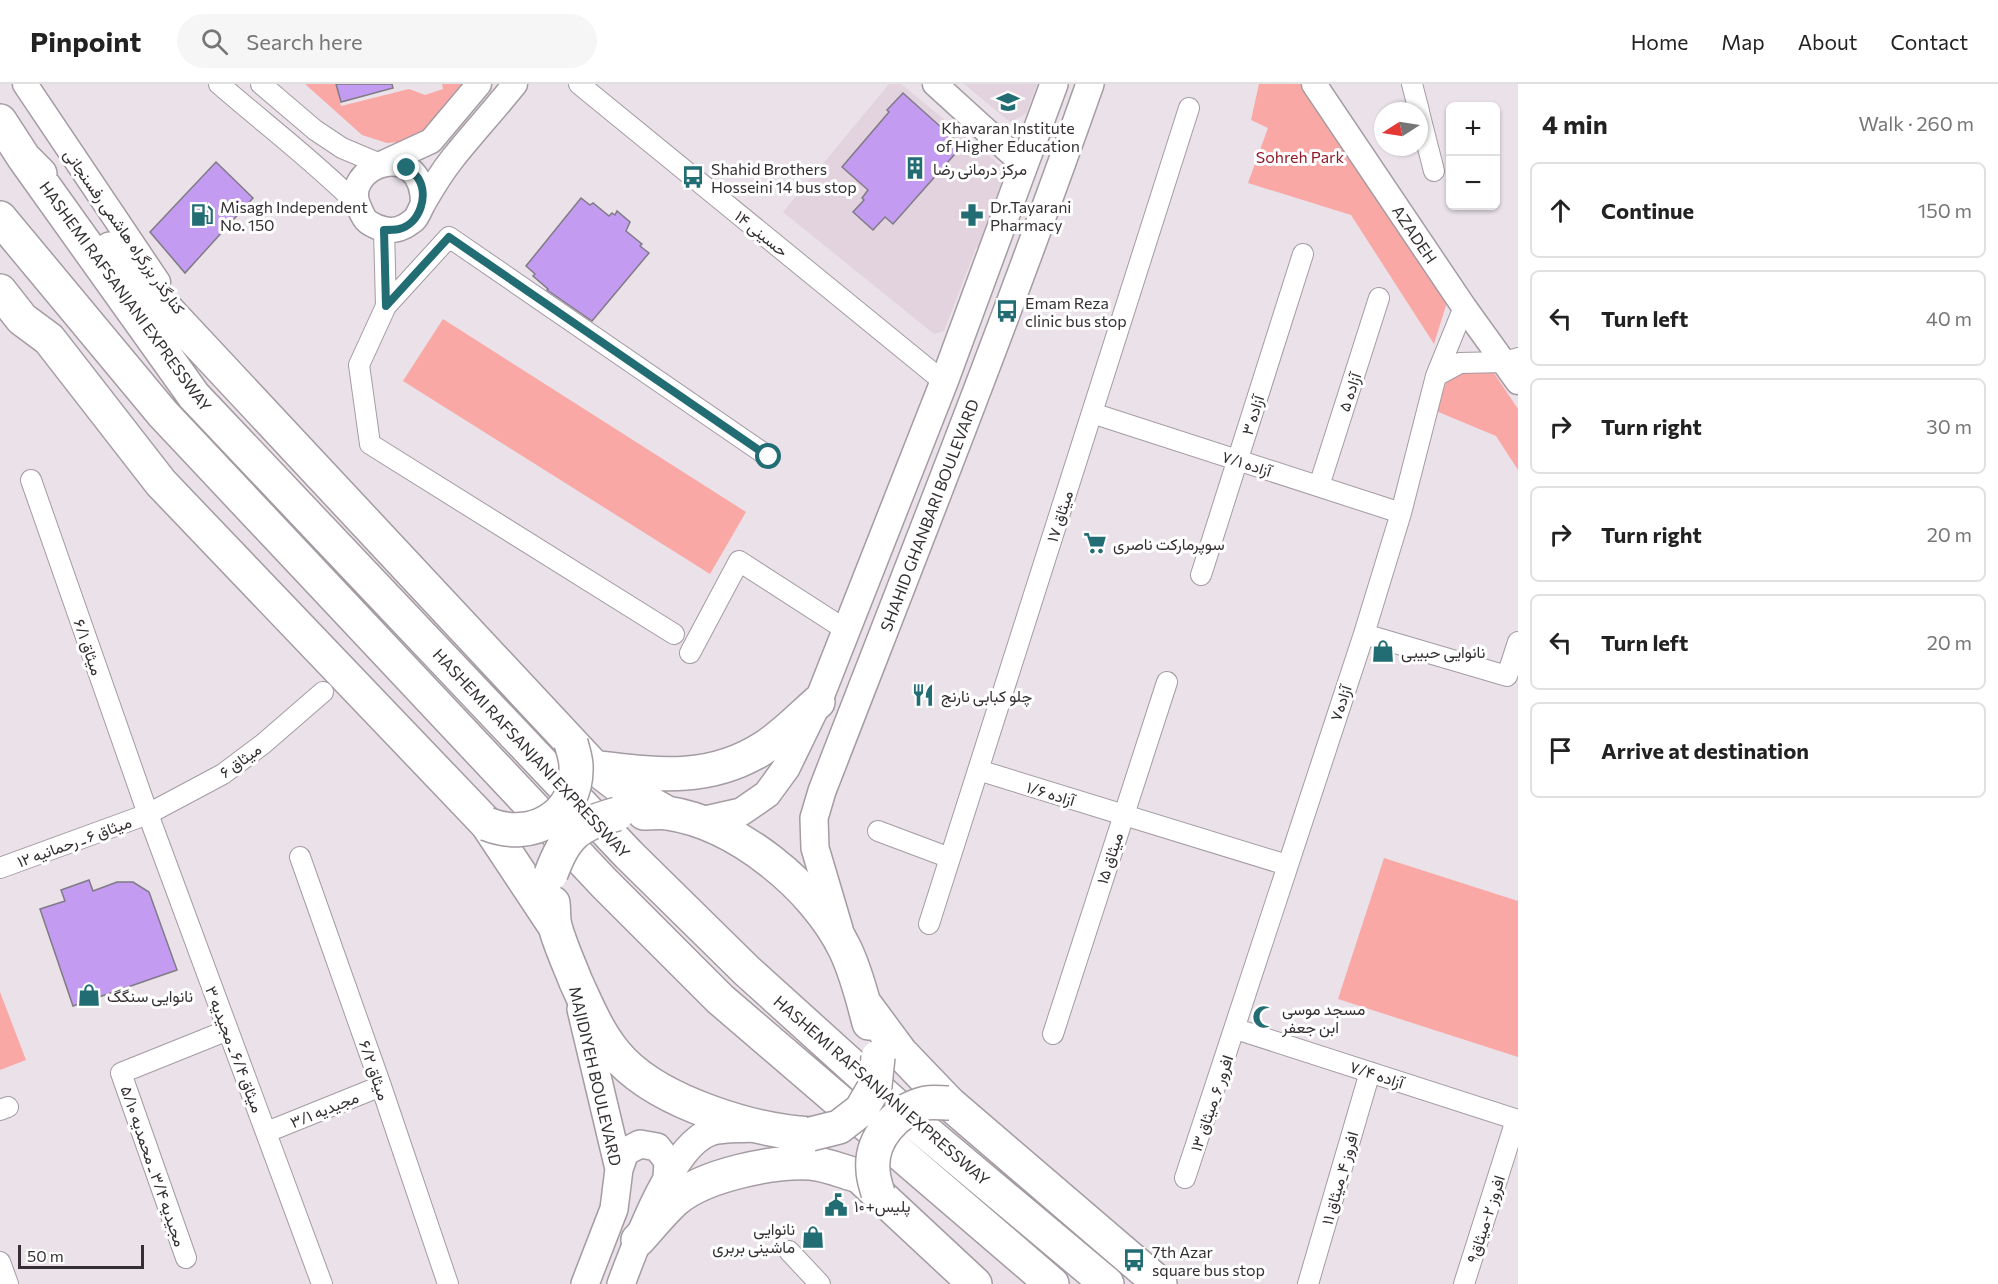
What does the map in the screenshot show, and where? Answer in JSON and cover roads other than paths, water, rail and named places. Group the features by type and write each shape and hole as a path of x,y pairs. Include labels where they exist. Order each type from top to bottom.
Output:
{"highway":[{"name":"HASHEMI RAFSANJANI EXPRESSWAY","path":"0,121 194,396 629,855 747,971 913,1121 1107,1284"},
{"name":"HASHEMI RAFSANJANI EXPRESSWAY","path":"24,158 594,767 619,786 682,817 723,832 788,873 819,908 845,949 864,1003 901,1053 949,1103 1160,1284"},
{"path":"0,218 163,414 604,883 720,999 1052,1284"},
{"path":"0,235 49,339 161,483 487,824 554,925 596,1026 622,1061 651,1085 691,1104 786,1131 826,1151 868,1185 975,1284"},
{"path":"0,291 11,316 49,339"},
{"path":"594,767 663,775 714,770 736,763 766,746 818,702"},
{"path":"487,824 499,829 524,831 547,823 565,807 574,787 577,765 571,743"},
{"path":"554,925 551,874 559,852 574,833 594,820 617,814 682,817"},
{"path":"786,1131 839,1127 861,1110 875,1086 878,1057 864,1003"},
{"path":"868,1185 877,1144 889,1123 907,1110 927,1103 949,1103"},
{"path":"638,1240 677,1199 698,1187 733,1173 770,1165 812,1163 868,1185"}],"main road":[{"name":"SHAHID GHANBARI BOULEVARD","path":"682,817 741,812 767,794 786,768 818,702 944,382 1054,84"},
{"name":"SHAHID GHANBARI BOULEVARD","path":"845,949 815,848 814,818 826,780 977,393 1090,84"},
{"path":"944,382 977,393"},
{"name":"MAJIDIYEH BOULEVARD","path":"572,970 620,1169 615,1209 585,1284"},
{"path":"621,1284 638,1240 667,1178 691,1145 710,1132 786,1131"},
{"path":"620,1169 625,1152 640,1144 657,1148 668,1161 667,1178"}],"street":[{"name":"کنارگذر بزرگراه هاشمی رفسنجانی","path":"25,84 145,265 229,375"},
{"path":"219,84 326,173 357,204 366,221 384,230 401,229 415,219 452,159 515,84"},
{"path":"261,84 315,130 342,148 380,164 394,163 407,168 417,177 423,190 423,204"},
{"path":"357,204 357,187 366,173 380,164 431,141 479,84"},
{"name":"حسینی ۱۴","path":"579,84 944,382"},
{"path":"935,84 1024,165"},
{"name":"AZADEH","path":"1314,84 1464,307 1511,360 1518,382"},
{"path":"1412,84 1416,102"},
{"name":"میثاق ۱۷","path":"929,924 1189,108"},
{"path":"1428,147 1434,171"},
{"path":"384,230 386,306"},
{"path":"674,634 370,444 358,365 386,306 449,237 769,457"},
{"name":"آزاده ۳","path":"1201,575 1303,254"},
{"name":"آزاده ۵","path":"1319,486 1379,298"},
{"name":"آزاده۷","path":"1236,1029 1287,865 1364,634 1401,513 1436,376 1464,307"},
{"path":"1436,376 1460,363 1511,360"},
{"name":"آزاده ۷/۱","path":"1092,413 1401,513"},
{"name":"میثاق ۶/۱","path":"31,480 148,814"},
{"path":"690,653 739,561 846,630"},
{"path":"1364,634 1507,676 1518,642"},
{"name":"میثاق ۱۵","path":"1053,1034 1167,682"},
{"name":"میثاق ۶","path":"148,814 223,774 263,744 323,692"},
{"name":"آزاده ۱/۶","path":"978,770 1287,865"},
{"name":"میثاق ۶ ـ رحمانیه ۱۲","path":"0,868 148,814"},
{"name":"میثاق ۶/۴ ـ مجیدیه ۳","path":"148,814 322,1284"},
{"path":"878,831 950,858"},
{"name":"میثاق ۶/۲","path":"300,857 448,1284"},
{"name":"آزاده ۷/۴","path":"1236,1029 1517,1120"},
{"name":"افرور ۶_میثاق ۱۳","path":"1185,1178 1236,1029"},
{"name":"مجیدیه ۳/۴ ـ محمدیه ۵/۱۰","path":"186,1258 121,1073 228,1030"},
{"name":"افروز ۴_میثاق ۱۱","path":"1308,1284 1370,1072"},
{"name":"مجیدیه ۳/۱","path":"267,1132 381,1086"},
{"name":"افروز ۲-میثاق۹","path":"1464,1284 1517,1120"},
{"path":"789,1251 820,1284"},
{"path":"0,1262 8,1284"}],"place":[{"name":"Khavaran Institute of Higher Education","path":"1008,102"},
{"name":"مرکز درمانی رضا","path":"915,168"},
{"name":"Shahid Brothers Hosseini 14 bus stop","path":"693,177"},
{"name":"Misagh Independent No. 150","path":"202,215"},
{"name":"Dr.Tayarani Pharmacy","path":"972,215"},
{"name":"Emam Reza clinic bus stop","path":"1007,311"},
{"name":"سوپرمارکت ناصری","path":"1095,543"},
{"name":"نانوایی حبیبی","path":"1383,651"},
{"name":"چلو کبابی نارنج","path":"923,695"},
{"name":"نانوایی سنگگ","path":"89,995"},
{"name":"مسجد موسی ابن جعفر","path":"1264,1017"},
{"name":"پلیس+۱۰","path":"836,1205"},
{"name":"نانوایی ماشینی بربری","path":"813,1237"},
{"name":"7th Azar square bus stop","path":"1134,1260"}],"park label":[{"name":"Sohreh Park","path":"1300,156"}]}
